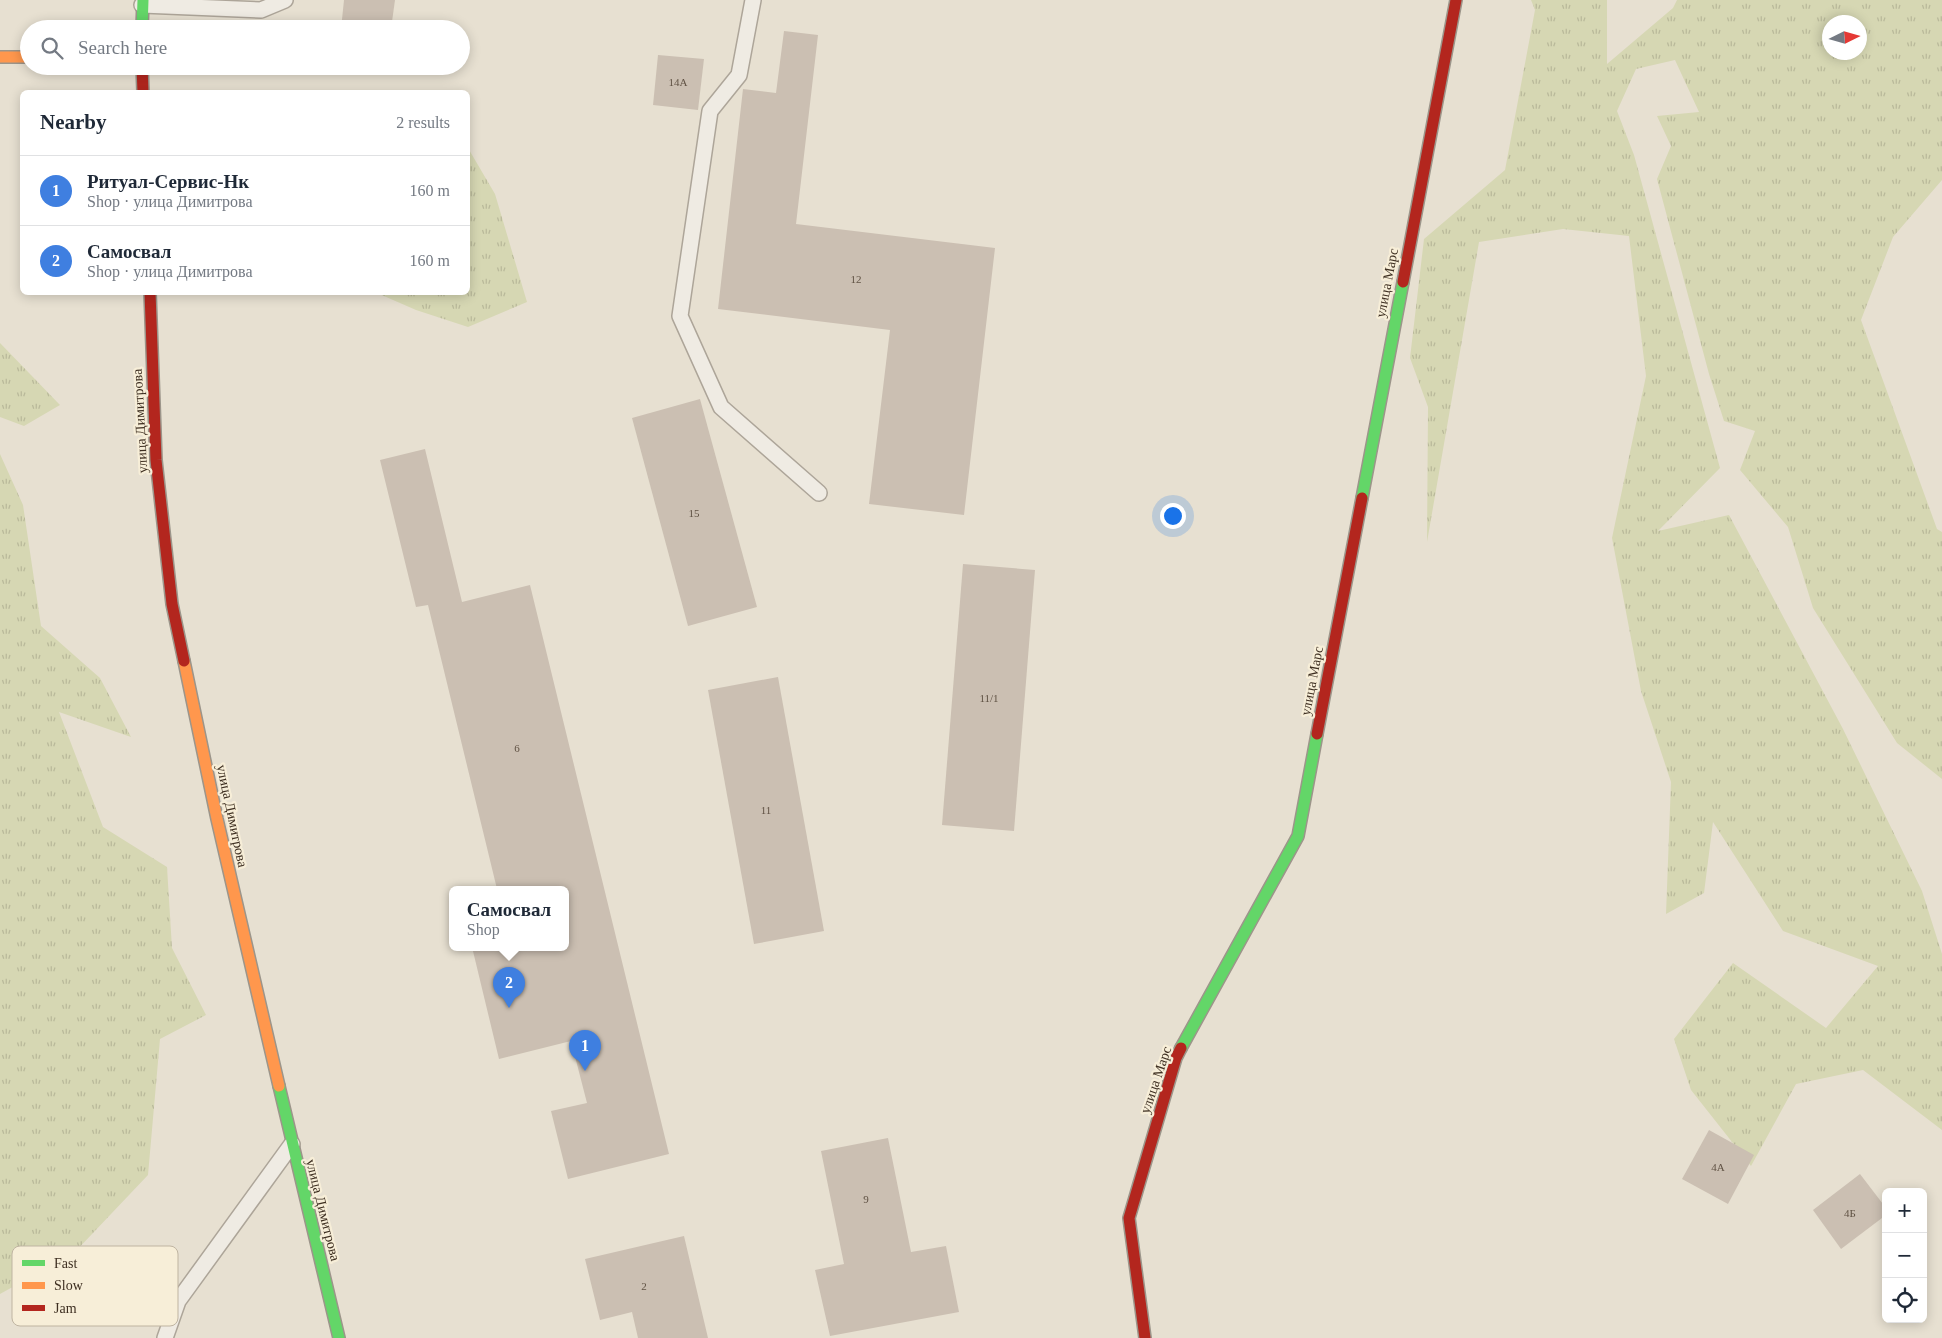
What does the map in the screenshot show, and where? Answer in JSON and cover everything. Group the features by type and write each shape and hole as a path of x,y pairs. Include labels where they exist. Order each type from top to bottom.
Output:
{"street":[{"name":"улица Марс","path":"1145,1338 1129,1218 1176,1058 1298,836 1456,0"},
{"path":"142,2 142,20"},
{"path":"0,57 20,57"},
{"path":"142,75 143,90"},
{"name":"улица Димитрова","path":"150,295 156,460 172,604 217,820 339,1338"}],"lane":[{"path":"142,2 261,10 285,0"},
{"path":"753,0 739,75 710,111 680,316 721,407 819,493"},
{"path":"178,1301 292,1144"},
{"path":"165,1338 169,1326"}],"green space":[{"path":"1531,0 1607,0 1607,64 1673,8 1677,0 1942,0 1942,180 1893,237 1861,320 1937,529 1942,532 1942,779 1897,743 1813,608 1788,527 1740,470 1755,431 1724,421 1709,374 1657,179 1671,146 1657,116 1699,112 1675,60 1636,69 1617,111 1634,155 1720,468 1658,531 1729,515 1843,729 1922,891 1942,954 1942,1130 1863,1070 1796,1084 1751,1166 1691,1090 1674,1039 1733,963 1826,1028 1878,966 1783,931 1713,822 1704,893 1666,914 1671,782 1641,691 1612,538 1646,376 1629,236 1563,229 1479,242 1427,542 1428,407 1410,358 1424,239 1505,170 1535,10"},
{"path":"470,151 495,194 527,302 468,327 416,310 382,295 470,295"},
{"path":"0,343 60,405 24,426 0,417"},
{"path":"0,454 23,505 41,626 100,678 131,737 59,712 103,827 167,867 172,948 206,1015 160,1039 148,1175 81,1246 12,1246 12,1287 0,1294"}],"building":[{"path":"344,0 395,0 392,20 342,20"},
{"path":"784,31 818,35 796,224 995,248 964,515 869,504 890,330 718,309 743,89 776,93"},
{"path":"658,55 704,59 698,110 653,105"},
{"path":"700,399 757,607 688,626 632,418"},
{"path":"425,449 462,602 530,585 669,1154 568,1179 551,1111 587,1103 571,1041 499,1059 473,951 569,951 569,886 496,886 428,605 416,607 380,460"},
{"path":"963,564 1035,570 1014,831 942,825"},
{"path":"778,677 824,931 754,944 708,690"},
{"path":"1709,1130 1754,1155 1728,1204 1682,1179"},
{"path":"888,1138 911,1252 946,1246 959,1312 830,1336 815,1270 844,1264 821,1151"},
{"path":"1860,1174 1882,1203 1882,1218 1841,1249 1813,1210"},
{"path":"684,1236 708,1338 638,1338 632,1312 600,1320 585,1259"}],"traffic: fast":[{"path":"142,20 143,0"},
{"path":"1362,498 1403,282"},
{"path":"1181,1048 1298,836 1317,734"},
{"path":"279,1086 339,1338"}],"traffic: slow":[{"path":"0,57 20,57"},
{"path":"184,661 217,819 279,1086"}],"traffic: jam":[{"path":"1403,282 1456,0"},
{"path":"142,75 143,90"},
{"path":"150,295 156,460 172,604 184,661"},
{"path":"1317,734 1362,498"},
{"path":"1145,1338 1129,1218 1176,1058 1181,1048"}],"place":[{"name":"Самосвал","path":"509,1008"},
{"name":"Ритуал-Сервис-Нк","path":"585,1071"}]}
